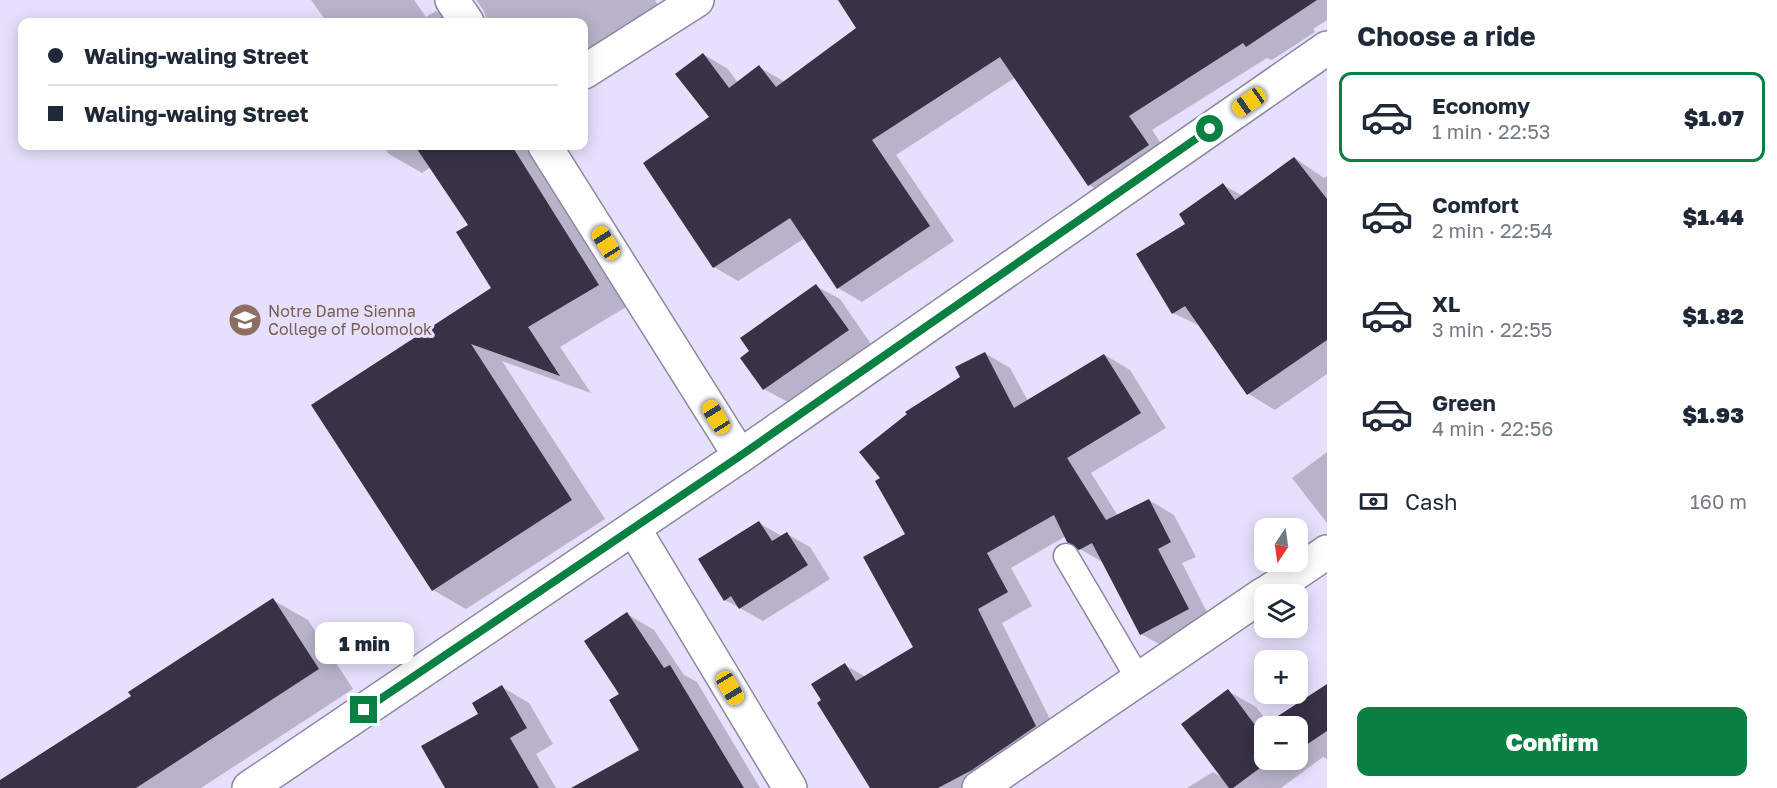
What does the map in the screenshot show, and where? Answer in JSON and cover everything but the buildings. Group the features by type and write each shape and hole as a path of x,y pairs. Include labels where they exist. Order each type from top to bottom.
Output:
{"street":[{"path":"452,0 464,18"},
{"path":"588,69 697,0"},
{"path":"249,788 634,529 1327,48"},
{"path":"548,150 740,456"},
{"path":"634,529 790,788"},
{"path":"1280,584 1327,552"},
{"path":"979,788 1254,602"}],"lane":[{"path":"1066,556 1139,680"}],"place":[{"name":"Notre Dame Sienna College of Polomolok","path":"245,320"}],"route":[{"path":"364,710 615,542 1210,129"}]}
